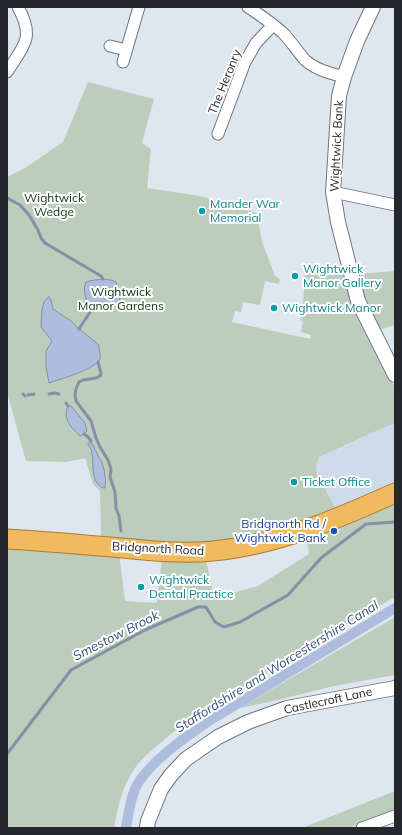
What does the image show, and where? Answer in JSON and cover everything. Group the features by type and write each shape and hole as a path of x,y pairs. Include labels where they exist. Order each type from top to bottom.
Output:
{"highway":[{"name":"Bridgnorth Road","path":"7,538 174,552 212,551 234,548 279,538 356,511 395,493"}],"street":[{"path":"7,72 26,38 24,20 18,7"},
{"path":"123,62 139,7"},
{"path":"249,7 284,34 305,60 327,73 344,77"},
{"name":"Wightwick Bank","path":"373,7 357,41 339,96 333,192 338,222 358,301 395,375"},
{"name":"The Heronry","path":"218,134 245,62 256,43 273,24"},
{"path":"110,46 126,50"},
{"path":"333,192 395,205"},
{"name":"Castlecroft Lane","path":"147,828 148,821 161,789 171,775 186,759 218,737 248,722 287,708 395,688"},
{"path":"362,828 395,816"}],"shaded area":[{"path":"395,423 395,484 337,511 317,474 316,466 319,457 343,447 376,430"}],"green space":[{"name":"Wightwick Manor Gardens","path":"88,82 154,99 142,143 151,149 147,188 200,196 257,213 262,242 275,276 280,279 279,284 265,281 260,305 243,302 241,312 235,311 232,322 310,339 311,335 301,332 303,321 300,320 306,305 303,304 305,273 341,272 383,361 387,374 395,387 395,423 319,457 316,466 317,474 337,511 257,535 211,543 153,542 101,537 100,491 93,484 85,458 66,462 26,461 7,392 7,177 25,168 63,142"},
{"path":"395,271 395,325 378,330 363,300 358,274"},
{"path":"395,504 395,597 192,718 169,736 137,765 131,775 121,797 114,828 7,828 7,546 119,553 125,601 157,603 162,557 206,560 214,598 258,586 309,554 307,537"},
{"path":"395,617 395,675 334,686 240,708"},
{"path":"395,791 395,810 348,828 302,828"}],"water":[{"path":"103,279 116,282 121,305 98,309 87,302 84,290 86,282"},
{"path":"49,297 53,309 71,321 98,344 100,359 98,362 85,370 49,383 46,367 46,351 52,341 41,327 44,302"},
{"path":"68,406 71,406 85,423 87,431 81,436 68,422 66,411"},
{"path":"91,441 103,466 105,488 99,485 94,476 92,454 88,444"}],"waterway":[{"path":"7,198 20,205 29,215 45,243 101,276 103,279"},
{"path":"79,329 94,306"},
{"path":"98,362 101,373 100,376 79,382 75,395 76,401 91,421 96,438 108,460 111,469 110,477 115,492 116,508 119,516 121,531"},
{"path":"28,395 34,394"},
{"path":"49,394 59,394"},
{"path":"84,434 91,441"},
{"name":"Smestow Brook","path":"7,754 71,670 145,630 198,607 206,607 215,622 224,627 240,622 288,595 321,558 366,524 395,522"},
{"name":"Staffordshire and Worcestershire Canal","path":"126,828 130,803 135,789 148,770 168,751 209,721 395,608"}],"place":[{"name":"Mander War Memorial","path":"202,211"},
{"name":"Wightwick Manor Gallery","path":"295,276"},
{"name":"Wightwick Manor","path":"274,308"},
{"name":"Ticket Office","path":"294,482"},
{"name":"Bridgnorth Rd / Wightwick Bank","path":"334,531"},
{"name":"Wightwick Dental Practice","path":"141,587"}],"park label":[{"name":"Wightwick Wedge","path":"54,205"}]}
